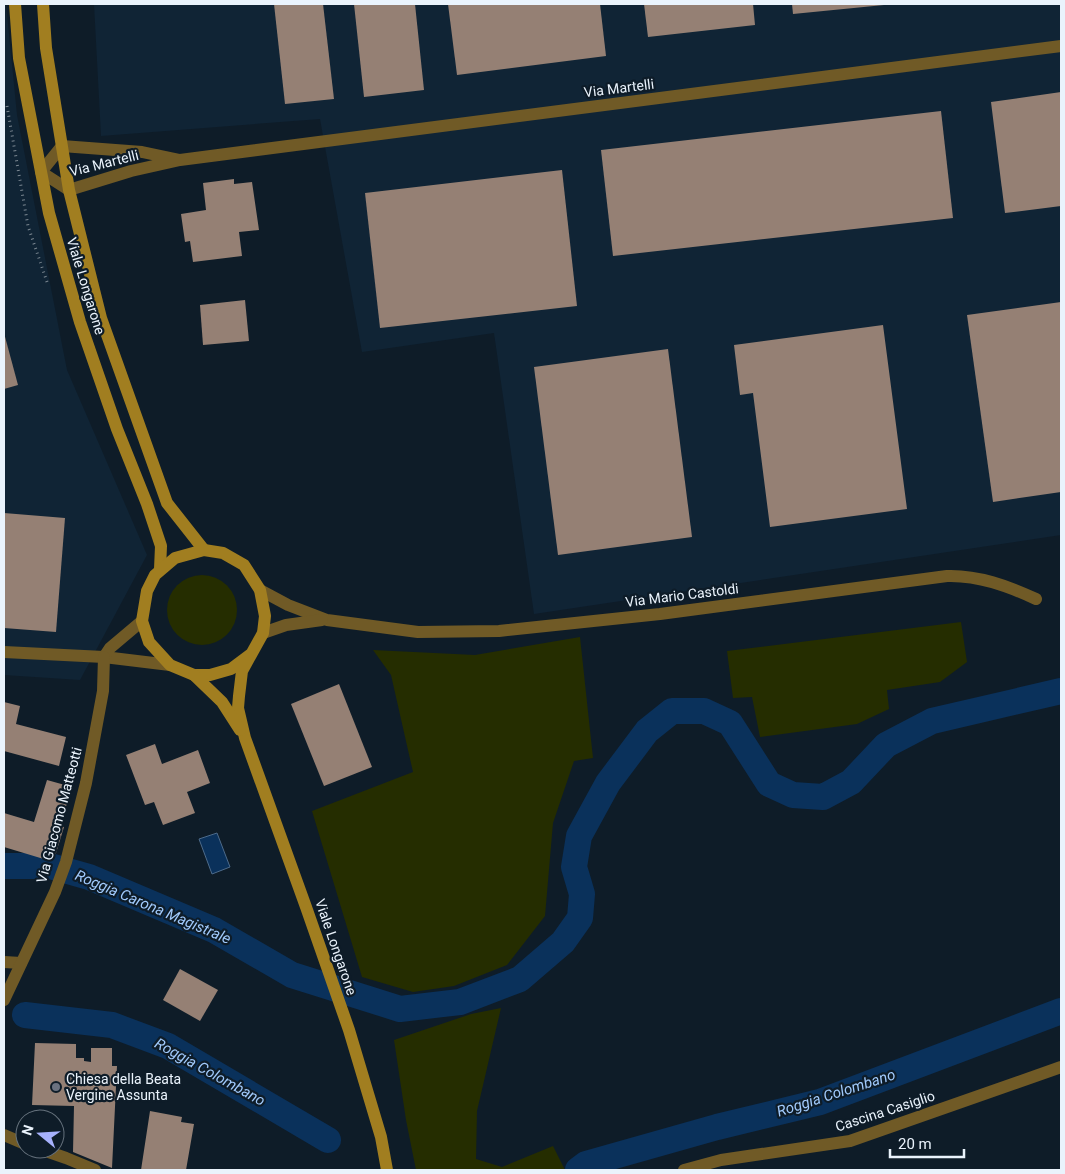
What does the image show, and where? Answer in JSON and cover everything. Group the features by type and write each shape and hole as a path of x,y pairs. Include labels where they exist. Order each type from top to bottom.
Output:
{"main road":[{"name":"Viale Longarone","path":"15,4 19,58 48,213 80,322 117,429 147,504 161,546 160,568"},
{"name":"Viale Longarone","path":"43,4 46,48 70,190 101,318 167,503 204,550"},
{"path":"204,550 223,554 244,565 260,590 265,616 263,634 251,654 231,669 223,672 210,675 194,675 170,665 149,642 142,621 147,591 160,568 175,558 204,550"},
{"name":"Viale Longarone","path":"251,654 242,671 238,708 245,738 349,1030 381,1136 387,1170"},
{"name":"Viale Longarone","path":"194,675 222,702 245,738"}],"street":[{"name":"Via Martelli","path":"180,160 142,152 62,146 41,172 70,190 131,171 180,160 1061,46"},
{"name":"Via Mario Castoldi","path":"263,634 301,622 327,620 418,632 499,632 660,614 947,576 981,579 1016,590 1036,599"},
{"name":"Via Mario Castoldi","path":"260,590 327,620"},
{"path":"104,657 110,648 142,621"},
{"path":"4,652 104,657 170,665"},
{"name":"Via Giacomo Matteotti","path":"4,1000 55,892 66,862 88,774 103,691 104,657"},
{"path":"4,962 21,963"},
{"name":"Cascina Casiglio","path":"684,1170 721,1160 850,1141 1061,1067"},
{"path":"65,1158 96,1170"}],"shaded area":[{"path":"4,4 6,4 17,115 67,370 147,555 80,680 4,675"},
{"path":"94,4 1061,4 1061,535 534,614 494,333 362,352 320,119 101,136"}],"green space":[{"path":"202,575 215,578 227,585 234,597 237,610 234,623 227,635 215,642 202,645 189,642 177,635 170,623 167,610 170,597 177,585 189,578"},
{"path":"961,622 967,662 940,682 887,690 889,709 857,724 760,737 752,697 733,698 727,651"},
{"path":"580,637 593,758 574,761 553,823 545,916 507,965 454,986 413,992 362,977 312,811 413,772 391,675 373,650 475,655"},
{"path":"501,1008 477,1111 476,1159 502,1167 553,1146 565,1170 416,1170 406,1120 394,1040 471,1014"}],"water":[{"path":"217,833 230,867 212,874 199,839"}],"building":[{"path":"274,4 323,4 334,99 285,104"},
{"path":"354,4 415,4 424,90 364,97"},
{"path":"448,4 600,4 606,56 457,75"},
{"path":"644,4 753,4 755,25 648,37"},
{"path":"792,4 884,4 884,5 793,14"},
{"path":"1061,92 1061,206 1005,213 991,102"},
{"path":"941,111 953,218 613,256 601,150"},
{"path":"562,170 577,306 380,328 365,193"},
{"path":"234,179 234,184 252,182 259,230 239,232 242,256 193,262 190,241 185,242 181,214 206,210 203,183"},
{"path":"245,300 249,341 203,345 200,305"},
{"path":"1061,302 1061,492 993,502 967,315"},
{"path":"883,325 907,509 770,527 753,393 740,395 734,345"},
{"path":"4,333 18,385 4,389"},
{"path":"668,349 692,537 558,555 534,367"},
{"path":"4,513 65,518 56,632 4,628"},
{"path":"339,684 372,767 324,786 291,704"},
{"path":"4,702 20,706 16,724 66,737 59,766 4,751"},
{"path":"155,744 162,764 198,750 210,783 187,792 195,813 163,825 154,802 145,805 126,755"},
{"path":"47,780 72,787 60,826 64,827 56,853 47,860 4,847 4,813 34,822"},
{"path":"180,969 218,990 200,1021 163,1000"},
{"path":"35,1043 76,1044 76,1058 84,1058 84,1061 91,1062 91,1048 112,1048 112,1066 117,1066 112,1168 73,1152 74,1106 32,1105"},
{"path":"150,1111 182,1117 181,1122 194,1124 186,1170 141,1170"}],"waterway":[{"name":"Roggia Carona Magistrale","path":"4,866 50,866 89,877 214,930 292,975 400,1009 460,1002 520,979 563,942 580,918 582,894 574,867 579,836 608,783 647,731 672,711 704,711 730,723 769,784 793,795 823,797 851,782 886,745 932,721 1061,691"},
{"name":"Roggia Colombano","path":"578,1170 586,1164 717,1127 820,1102 1061,1011"},
{"name":"Roggia Colombano","path":"25,1015 112,1025 168,1046 328,1140"}],"place":[{"name":"Chiesa della Beata Vergine Assunta","path":"56,1087"}]}
